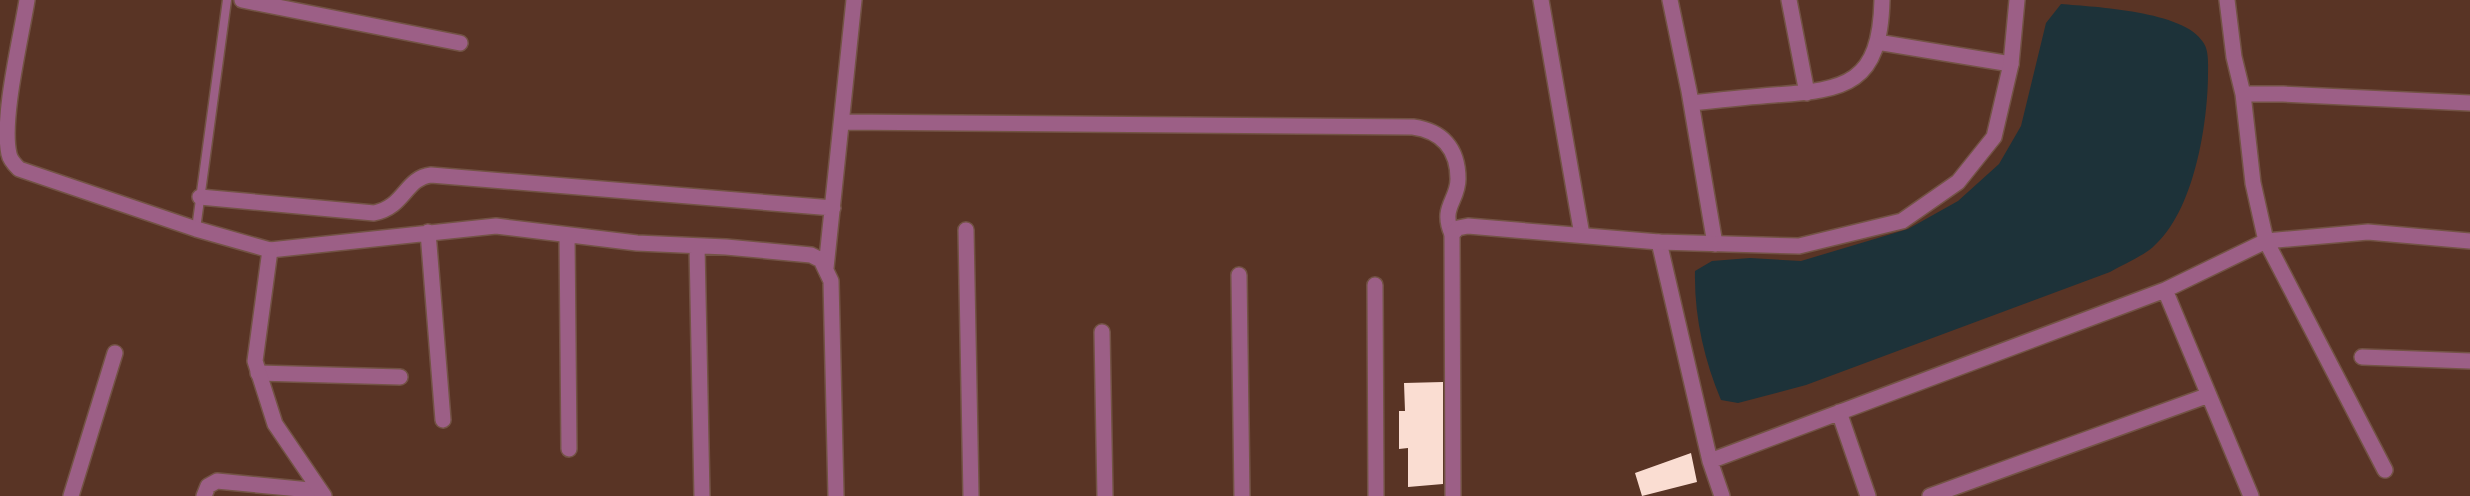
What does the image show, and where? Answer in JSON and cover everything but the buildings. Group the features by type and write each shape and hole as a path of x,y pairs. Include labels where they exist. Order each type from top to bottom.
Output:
{"street":[{"path":"27,0 4,153 19,169 196,229 270,250 496,226 637,243 811,255 821,260 831,281 836,496"},
{"path":"242,0 460,43"},
{"path":"826,268 854,0"},
{"path":"1541,0 1582,235"},
{"path":"1670,0 1691,103 1715,244"},
{"path":"1789,0 1807,93"},
{"path":"1691,103 1826,91 1856,76 1869,64 1877,42 1882,0"},
{"path":"1452,234 1458,228 1468,226 1659,242 1799,246 1902,221 1958,182 1994,136 2012,64 2017,0"},
{"path":"2227,0 2234,57 2243,94 2253,183 2266,242 2385,470"},
{"path":"1877,42 2012,64"},
{"path":"2243,94 2470,103"},
{"path":"843,122 1413,127 1432,130 1453,150 1458,180 1447,208 1452,234 1453,496"},
{"path":"200,197 374,213 394,206 422,176 431,175 833,208"},
{"path":"966,230 971,496"},
{"path":"428,232 443,420"},
{"path":"1710,460 2165,290 2266,242 2368,232 2470,241"},
{"path":"567,235 569,448"},
{"path":"1659,242 1710,460 1722,496"},
{"path":"697,246 702,496"},
{"path":"270,250 255,361 275,423 322,493"},
{"path":"1239,275 1242,496"},
{"path":"1375,285 1376,496"},
{"path":"2165,290 2251,496"},
{"path":"1102,332 1105,496"},
{"path":"71,496 115,353"},
{"path":"2362,357 2470,361"},
{"path":"258,373 400,377"},
{"path":"1930,496 1972,489 2209,395"},
{"path":"1839,412 1868,496"},
{"path":"204,496 208,486 217,481 322,493"}],"lane":[{"path":"196,229 227,0"}],"water":[{"path":"2061,4 2116,9 2159,17 2178,23 2193,32 2205,45 2208,61 2207,94 2196,166 2179,212 2167,232 2148,251 2110,272 1806,385 1738,403 1721,400 1701,337 1696,304 1695,271 1712,261 1750,258 1801,261 1908,229 1958,201 1999,164 2021,126 2046,23"}]}
